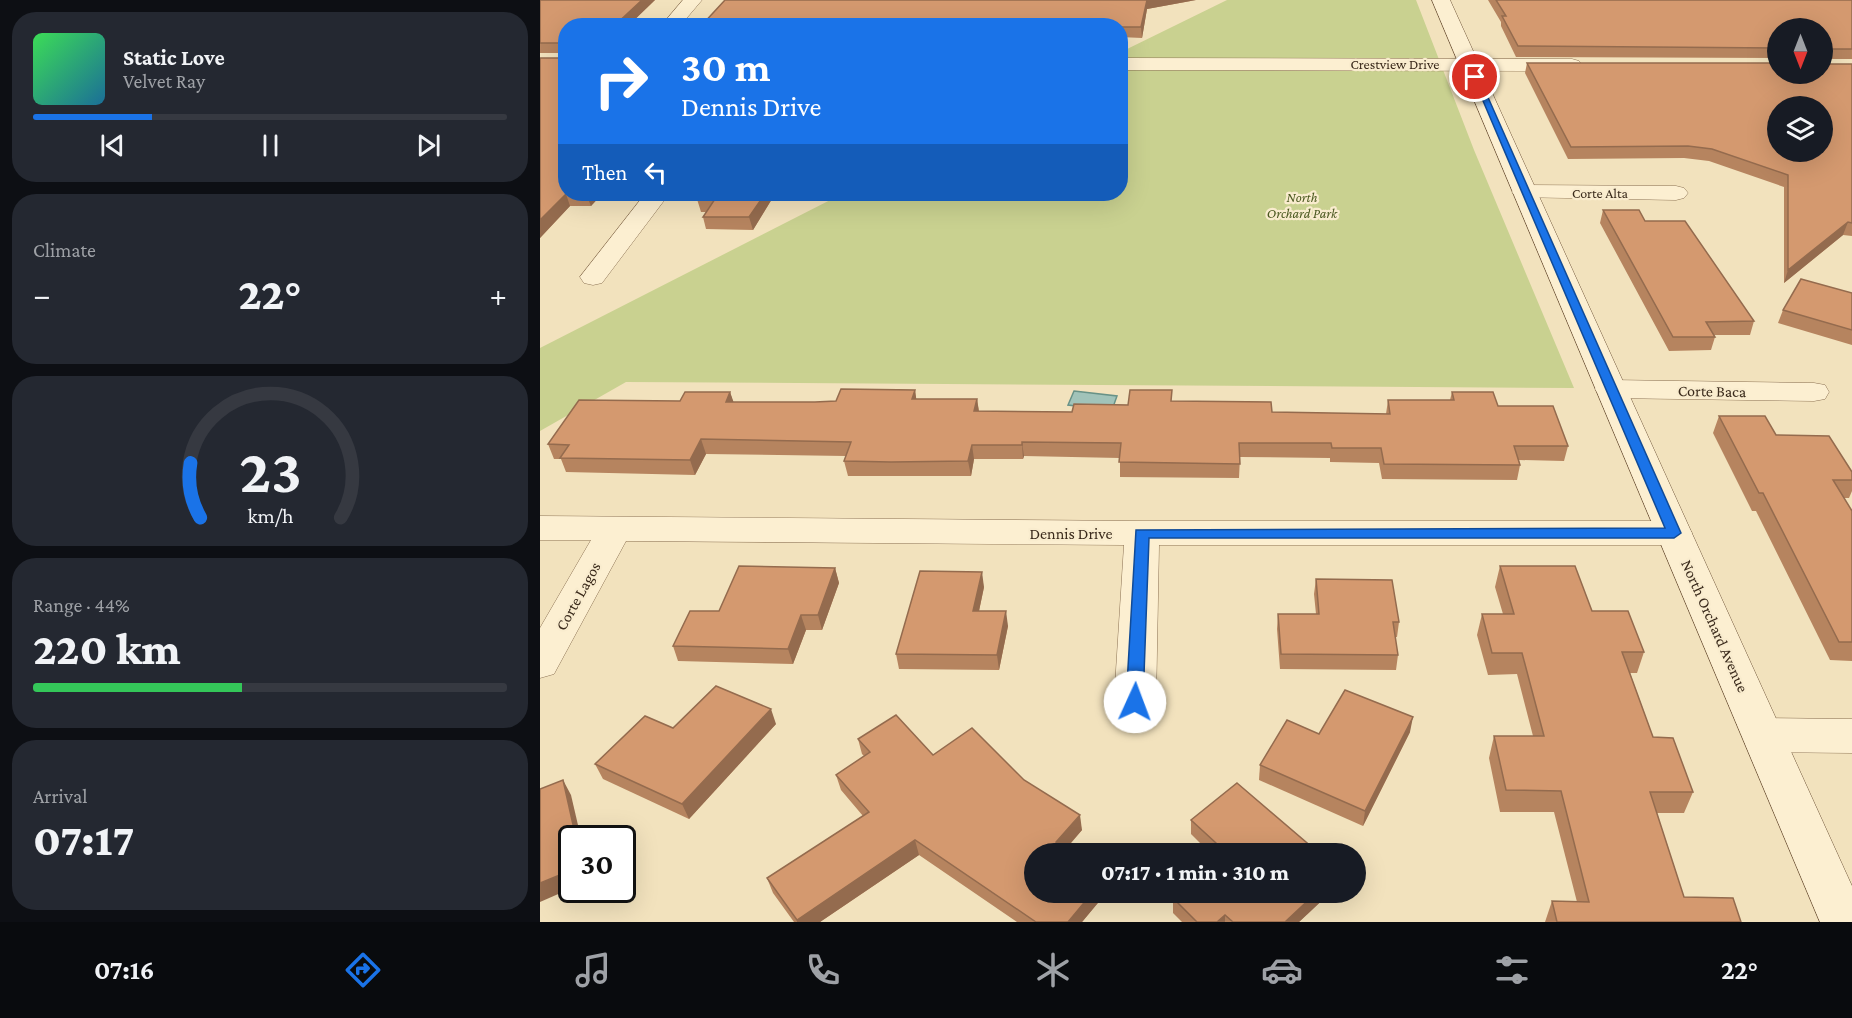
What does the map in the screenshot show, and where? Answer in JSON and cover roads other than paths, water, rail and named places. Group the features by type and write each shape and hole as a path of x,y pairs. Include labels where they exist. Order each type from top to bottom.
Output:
{"street":[{"path":"677,18 693,0"},
{"name":"North Orchard Avenue","path":"1441,0 1844,922"},
{"name":"Crestview Drive","path":"1128,64 1586,65"},
{"name":"Corte Alta","path":"1524,192 1676,193"},
{"path":"593,277 652,201"},
{"name":"Corte Baca","path":"1610,389 1814,393"},
{"name":"Dennis Drive","path":"540,528 1142,533 1674,533"},
{"name":"Corte Lagos","path":"540,663 615,529"},
{"path":"1135,702 1142,533"},
{"path":"1763,735 1852,736"}],"water":[{"path":"1074,391 1117,396 1112,410 1068,405"}],"park label":[{"name":"North Orchard Park","path":"1302,206"}]}
